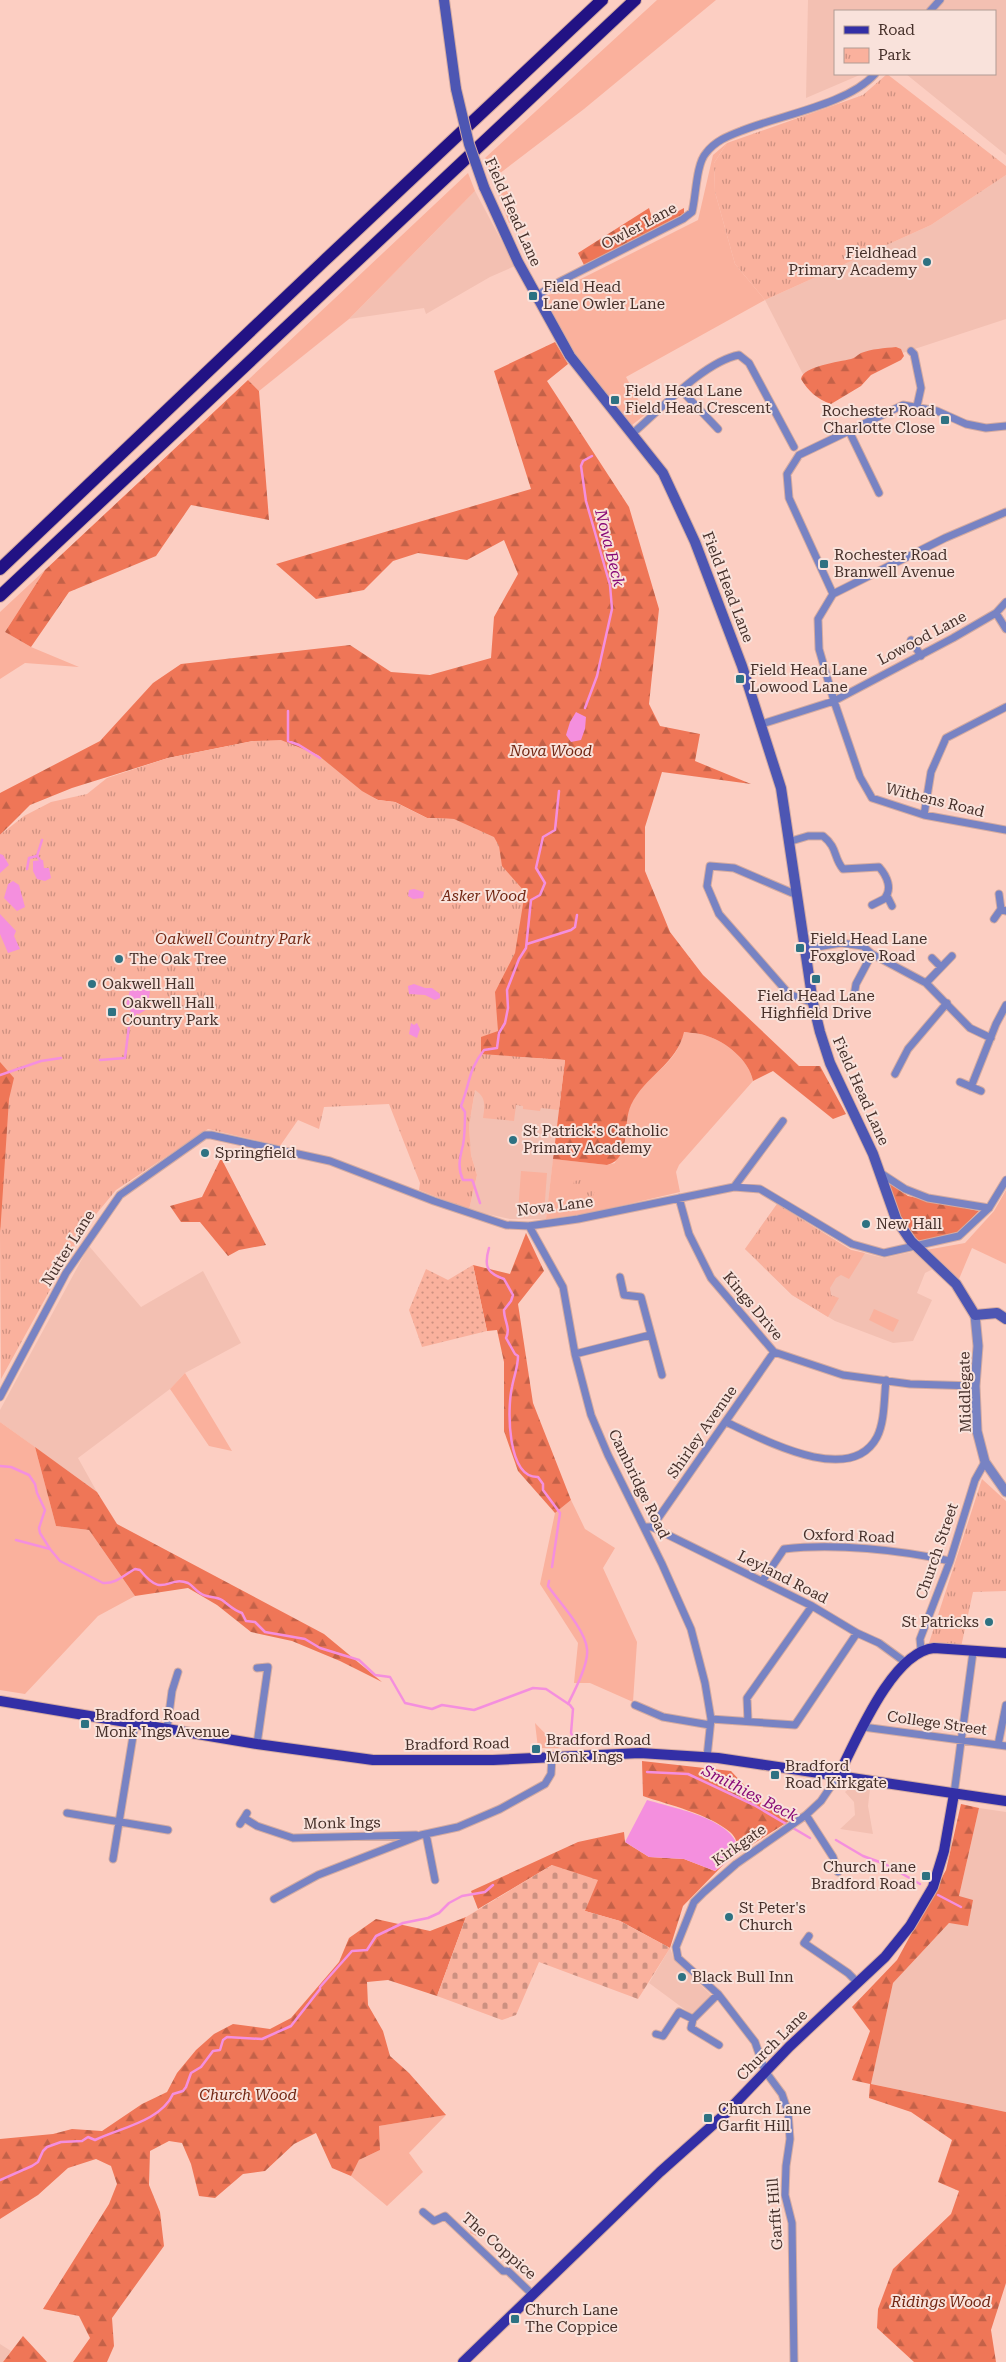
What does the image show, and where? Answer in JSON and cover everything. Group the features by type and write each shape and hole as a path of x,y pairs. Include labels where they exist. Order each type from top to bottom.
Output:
{"highway":[{"path":"0,569 317,267 602,0"},
{"path":"0,596 635,0"}],"main road":[{"name":"Field Head Lane","path":"444,0 456,89 468,144 504,235 570,356 633,433 663,474 678,502 732,639 762,724 781,788 813,1003 830,1063 865,1136 896,1219 916,1246 956,1284 975,1315"},
{"path":"975,1315 996,1313 1006,1319"},
{"path":"921,1650 934,1648 1006,1653"},
{"name":"Kirkgate","path":"838,1776 884,1688 905,1662 921,1650"},
{"name":"Bradford Road","path":"0,1701 257,1744 373,1760 493,1760 640,1753 707,1757 1006,1801"},
{"name":"Church Lane","path":"463,2362 532,2294 724,2115 765,2071 885,1957 910,1926 933,1886 944,1851 954,1794"}],"street":[{"path":"931,10 940,0"},
{"name":"Owler Lane","path":"536,296 559,282 683,220 692,212 699,172 705,154 723,138 761,122 818,105 856,90 874,75"},
{"path":"911,351 914,354 921,388 917,406"},
{"path":"633,433 716,364 729,357 740,355 748,363 794,447"},
{"path":"682,391 718,429"},
{"path":"833,594 789,498 787,474 799,455 903,405 937,411 966,424 986,428 1006,426"},
{"path":"849,430 879,493"},
{"path":"834,701 817,640 818,618 833,594 945,538 1006,512"},
{"name":"Lowood Lane","path":"762,724 834,701 921,656 996,613 1006,602"},
{"path":"996,613 1006,629"},
{"path":"911,640 921,656"},
{"name":"Withens Road","path":"834,701 860,777 872,798 924,815 1006,830"},
{"path":"924,815 931,772 946,738 1006,707"},
{"path":"788,842 808,836 823,836 835,849 838,863 843,869 879,867 886,876 889,888 887,896 892,906"},
{"path":"797,895 734,868 710,866 707,886 719,914 789,994 813,1003"},
{"path":"994,919 1003,910 999,894"},
{"path":"872,905 887,896"},
{"path":"805,949 841,943 863,946 872,954 926,983 972,1030 991,1038"},
{"path":"854,996 856,984 872,954"},
{"path":"926,983 952,956"},
{"path":"932,958 941,967"},
{"path":"894,1074 908,1048 947,1003"},
{"path":"971,1087 1006,1005"},
{"path":"960,1082 980,1091"},
{"path":"734,1187 783,1121"},
{"name":"Nova Lane","path":"194,1144 205,1135 211,1135 330,1161 434,1201 506,1225 529,1226 578,1219 734,1187 760,1189 852,1244 884,1253 959,1236 989,1208 1006,1180"},
{"name":"Nutter Lane","path":"0,1397 66,1273 120,1195 194,1144"},
{"path":"878,1172 904,1189 928,1198 989,1208"},
{"name":"Kings Drive","path":"679,1198 689,1234 711,1278 774,1352 843,1375 910,1384 975,1386"},
{"name":"Cambridge Road","path":"529,1226 563,1287 575,1354 591,1415 608,1455 691,1629 705,1683 711,1722 707,1757"},
{"path":"620,1277 624,1294 641,1297 662,1375"},
{"name":"Middlegate","path":"975,1315 978,1346 975,1386 977,1431 986,1462 1006,1492"},
{"path":"575,1354 650,1335"},
{"name":"Shirley Avenue","path":"652,1527 774,1352"},
{"path":"726,1422 793,1451 816,1458 852,1457 864,1452 877,1437 881,1427 886,1380"},
{"name":"Church Street","path":"921,1650 920,1639 950,1561 974,1480 986,1462"},
{"name":"Leyland Road","path":"644,1527 652,1527 763,1580 857,1633 879,1643 905,1662"},
{"name":"Oxford Road","path":"763,1580 784,1549 807,1546 914,1553 950,1561"},
{"path":"748,1721 747,1698 812,1606"},
{"path":"635,1705 663,1717 711,1722 748,1721 795,1725 857,1633"},
{"path":"954,1794 973,1652"},
{"path":"257,1668 268,1667 257,1744"},
{"path":"167,1729 172,1692 178,1672"},
{"path":"1002,1746 1006,1705"},
{"path":"113,1859 135,1724"},
{"name":"College Street","path":"863,1727 1002,1746"},
{"name":"Monk Ings","path":"274,1899 318,1875 424,1835 458,1827 500,1809 545,1784 551,1774 552,1757"},
{"name":"Kirkgate","path":"765,2071 755,2042 718,1994 678,1958 676,1948 694,1902 716,1879 806,1815 821,1801 838,1776"},
{"path":"67,1813 168,1830"},
{"path":"806,1815 833,1857 838,1872"},
{"name":"Monk Ings","path":"244,1818 258,1826 293,1838 424,1835"},
{"path":"424,1835 435,1880"},
{"path":"809,1936 804,1943 848,1973 857,1982"},
{"path":"718,1994 692,2019 691,2028 719,2045"},
{"path":"656,2034 662,2036 679,2012 692,2019"},
{"name":"Garfit Hill","path":"765,2071 782,2094 788,2112 790,2139 785,2195 792,2223 794,2362"},
{"name":"The Coppice","path":"423,2212 434,2222 445,2216 502,2271 508,2271 532,2294"}],"shaded area":[{"path":"808,0 1006,0 1006,155 907,75 996,75 996,10 834,10 834,75 860,75 806,98"},
{"name":"Fieldhead Primary Academy","path":"1006,175 1006,319 808,384 765,300 931,225"},
{"path":"475,191 515,266 490,277 426,314 424,308 349,319"},
{"path":"576,712 586,717 585,729 581,740 571,742 566,735 570,722"},
{"path":"0,854 3,855 9,865 0,873"},
{"path":"43,860 44,868 49,868 51,878 45,881 37,879 33,871 33,861"},
{"path":"13,881 19,885 25,907 17,911 4,898 8,884"},
{"path":"414,889 424,892 423,898 413,899 408,896 409,890"},
{"path":"0,914 16,931 14,936 20,949 8,953 0,934"},
{"path":"137,980 146,984 150,992 147,1009 139,1014 132,1013 126,1005 132,983"},
{"path":"414,984 425,988 432,988 440,994 440,998 435,1000 425,995 409,994 408,986"},
{"path":"411,1023 414,1025 417,1023 420,1029 417,1038 409,1034"},
{"name":"St Patrick's Catholic Primary Academy","path":"481,1055 565,1060 546,1219 510,1219 469,1210 477,1175 471,1155 469,1126"},
{"path":"777,1204 851,1250 884,1258 916,1251 933,1269 925,1273 917,1293 932,1300 913,1341 893,1343 835,1321 792,1295 745,1249"},
{"path":"89,1246 141,1307 203,1271 241,1343 185,1373 170,1389 78,1458 97,1492 0,1422 0,1410"},
{"path":"852,1786 870,1789 868,1806 873,1834 840,1829 855,1815 854,1802 845,1792"},
{"path":"647,1800 687,1811 716,1823 736,1841 739,1853 715,1871 684,1859 649,1857 625,1842"},
{"path":"979,1808 1006,1812 1006,2112 871,2084 893,1983 949,1923 968,1925 959,1896"},
{"path":"670,1948 674,1959 712,1996 691,2014 649,1983"},
{"path":"0,2344 11,2351 3,2362 0,2362"}],"green space":[{"path":"657,0 716,0 584,109 499,174 519,217 509,223 485,158"},
{"path":"886,75 888,75 1006,166 1006,175 931,225 765,300 735,264 715,192 714,163 727,143 863,95"},
{"path":"727,143 714,163 715,192 735,264 765,300 626,377 646,414 632,425 574,355 543,298 698,220 713,155"},
{"path":"468,173 475,191 349,319 259,391 248,380"},
{"path":"649,208 654,224 684,208 684,214 584,265 578,253"},
{"name":"Nova Wood","path":"555,342 568,364 547,381 629,507 659,609 649,704 660,726 700,734 695,761 751,784 662,772 645,827 645,871 670,932 703,975 799,1066 820,1066 846,1114 833,1119 773,1071 753,1081 747,1066 729,1047 704,1035 684,1032 675,1053 644,1086 631,1105 623,1148 620,1156 615,1161 607,1165 553,1159 565,1060 481,1055 454,819 427,818 395,802 378,800 253,741 168,758 72,788 30,805 0,835 0,793 100,741 153,683 181,664 350,645 391,672 430,675 491,658 494,617 518,574 504,540 467,560 418,553 393,561 364,590 316,599 276,564 531,489 494,371"},
{"path":"896,347 901,349 904,356 901,360 871,375 861,386 831,404 813,394 801,379 808,371 815,368 851,359 861,353"},
{"path":"248,380 259,391 269,520 191,505 156,556 69,592 31,647 5,632 45,570"},
{"path":"45,570 5,632 31,647 79,667 25,663 0,679 0,612"},
{"name":"Oakwell Country Park","path":"281,740 318,755 362,791 378,800 395,802 427,818 454,819 494,837 499,846 502,866 525,892 515,953 495,992 498,1031 481,1037 481,1054 565,1060 559,1110 541,1108 540,1111 523,1109 523,1106 516,1105 514,1121 483,1118 484,1102 475,1090 469,1126 471,1155 477,1175 469,1210 419,1190 420,1183 389,1104 324,1107 319,1129 298,1120 280,1146 208,1129 116,1190 83,1230 1,1379 0,1235 9,1099 14,1078 0,1062 0,835 24,816 51,802 87,794 107,778 168,758 253,741"},
{"path":"683,1032 704,1035 729,1047 747,1066 753,1081 679,1165 676,1172 680,1192 590,1213 546,1219 553,1159 607,1165 615,1163 630,1106 643,1087 675,1053"},
{"path":"0,1046 22,1050 0,1235"},
{"path":"221,1158 266,1245 239,1250 228,1256 200,1222 181,1222 170,1206 202,1197"},
{"path":"521,1171 547,1173 544,1214 518,1212"},
{"path":"588,1179 591,1186 596,1188 593,1196 572,1195 574,1181"},
{"path":"884,1179 908,1196 979,1211 958,1232 916,1243 898,1218"},
{"path":"1006,1190 1006,1264 972,1248 959,1279 926,1250 965,1243 994,1211"},
{"path":"777,1204 851,1250 865,1253 849,1279 841,1275 836,1278 830,1288 831,1295 839,1298 828,1317 792,1295 745,1249"},
{"path":"526,1233 544,1271 518,1304 533,1403 571,1500 555,1513 518,1471 504,1431 504,1362 497,1330 487,1331 473,1265 510,1274"},
{"path":"473,1265 487,1331 422,1347 409,1310 426,1269 448,1280"},
{"path":"874,1309 899,1320 893,1332 869,1320"},
{"path":"185,1373 232,1451 209,1446 170,1389"},
{"path":"0,1422 35,1447 56,1526 89,1530 135,1596 98,1616 25,1694 0,1690"},
{"path":"35,1447 97,1492 117,1524 324,1634 382,1682 340,1661 292,1641 251,1632 217,1605 188,1588 135,1596 89,1530 56,1526"},
{"path":"982,1479 1006,1501 1006,1591 973,1592 961,1647 929,1643"},
{"path":"571,1500 585,1529 615,1548 603,1568 637,1642 633,1702 590,1683 574,1683 578,1643 540,1584 555,1513"},
{"path":"535,1723 559,1748 538,1748"},
{"path":"642,1761 731,1771 760,1802 789,1821 739,1853 734,1836 711,1820 643,1796"},
{"name":"Ridings Wood","path":"961,1804 979,1808 959,1896 973,1900 968,1926 949,1923 893,1983 871,2084 1006,2112 1006,2283 991,2330 996,2362 914,2362 877,2328 878,2309 893,2269 951,2214 959,2191 938,2182 952,2140 911,2112 869,2098 870,2084 852,2080 870,2031 852,2007 897,1960 946,1870"},
{"path":"624,1832 625,1842 649,1857 684,1859 715,1871 724,1864 683,1906 670,1948 620,1921 585,1911 552,1865 478,1909 471,1891 578,1842"},
{"path":"552,1865 598,1880 585,1911 620,1921 670,1948 638,1999 539,1962 516,2015 502,2020 437,1996 466,1917"},
{"name":"Church Wood","path":"466,1917 437,1996 388,1980 367,1982 368,2005 383,2031 390,2056 409,2073 446,2115 379,2126 380,2150 359,2160 351,2176 332,2168 316,2133 294,2144 265,2171 243,2174 215,2198 199,2196 191,2164 182,2143 169,2141 150,2151 149,2185 160,2212 164,2246 112,2318 114,2346 107,2362 73,2362 90,2338 79,2316 43,2309 109,2204 117,2184 111,2166 96,2159 68,2168 38,2195 0,2219 0,2139 53,2134 72,2129 102,2131 142,2104 167,2092 177,2073 196,2050 214,2034 233,2024 270,2029 291,2018 339,1962 349,1938 376,1919 430,1931"},
{"path":"446,2115 409,2153 423,2172 387,2206 351,2176 359,2160 380,2150 379,2126"},
{"path":"477,2221 481,2225 481,2234 478,2237 470,2233 471,2226"},
{"path":"23,2336 47,2362 3,2362"}],"waterway":[{"name":"Nova Beck","path":"585,708 597,676 612,609 610,585 586,501 581,466 583,461 592,456"},
{"path":"288,711 288,741 299,745 320,758"},
{"name":"Nova Beck","path":"480,1203 472,1180 463,1180 460,1171 465,1120 465,1112 461,1106 475,1064 484,1050 497,1048 499,1033 505,1023 508,1008 507,990 519,959 526,948 531,900 540,895 545,883 536,868 543,837 555,830 559,791"},
{"path":"40,860 37,856 42,840"},
{"path":"27,869 29,858 37,856"},
{"path":"527,944 571,930 575,927 577,915"},
{"path":"100,1060 125,1058 129,1026 135,1014"},
{"path":"0,1075 41,1061 61,1058"},
{"name":"Nova Beck","path":"489,1248 488,1268 493,1274 504,1279 513,1295 504,1310 508,1328 506,1338 518,1356 510,1397 510,1425 515,1455 520,1466 528,1474 538,1477 543,1484 543,1490 560,1513 552,1567"},
{"path":"0,1466 11,1467 29,1475 35,1484 45,1510 39,1528 40,1533 60,1561 103,1583 116,1581 135,1569 140,1570 155,1584 165,1585 181,1581 188,1583 202,1595 222,1600 242,1613 246,1621 255,1622 265,1632 305,1639 320,1648 359,1660 375,1675 390,1677 405,1703 432,1709 442,1705 474,1710 533,1688 546,1689 573,1709 571,1733 576,1743"},
{"path":"16,1540 50,1549"},
{"name":"Nova Beck","path":"549,1581 548,1586 577,1624 587,1649 584,1669 568,1704"},
{"name":"Smithies Beck","path":"647,1772 688,1774 754,1805 810,1838"},
{"name":"Smithies Beck","path":"836,1840 863,1856 885,1864 920,1884"},
{"path":"0,2180 38,2162 47,2147 61,2142 82,2141 88,2137 95,2140 150,2117 159,2111 173,2094 183,2091 191,2073 201,2067 213,2051 220,2050 223,2040 227,2037 262,2039 291,2026 320,1987 352,1951 367,1950 376,1936 403,1923 428,1918 439,1913 449,1903 462,1896 485,1892 493,1885"},
{"name":"Smithies Beck","path":"938,1895 961,1907"}],"place":[{"name":"Fieldhead Primary Academy","path":"927,262"},
{"name":"Field Head Lane Owler Lane","path":"533,296"},
{"name":"Field Head Lane Field Head Crescent","path":"615,400"},
{"name":"Rochester Road Charlotte Close","path":"945,420"},
{"name":"Rochester Road Branwell Avenue","path":"824,564"},
{"name":"Field Head Lane Lowood Lane","path":"740,679"},
{"name":"Field Head Lane Foxglove Road","path":"800,948"},
{"name":"The Oak Tree","path":"119,959"},
{"name":"Field Head Lane Highfield Drive","path":"816,979"},
{"name":"Oakwell Hall","path":"92,984"},
{"name":"Oakwell Hall Country Park","path":"112,1012"},
{"name":"St Patrick's Catholic Primary Academy","path":"513,1140"},
{"name":"Springfield","path":"205,1153"},
{"name":"New Hall","path":"866,1224"},
{"name":"St Patricks","path":"989,1622"},
{"name":"Bradford Road Monk Ings Avenue","path":"85,1724"},
{"name":"Bradford Road Monk Ings","path":"536,1749"},
{"name":"Bradford Road Kirkgate","path":"775,1775"},
{"name":"Church Lane Bradford Road","path":"926,1876"},
{"name":"St Peter's Church","path":"729,1917"},
{"name":"Black Bull Inn","path":"682,1977"},
{"name":"Church Lane Garfit Hill","path":"708,2118"},
{"name":"Church Lane The Coppice","path":"515,2319"}],"park label":[{"name":"Asker Wood","path":"484,896"}]}
